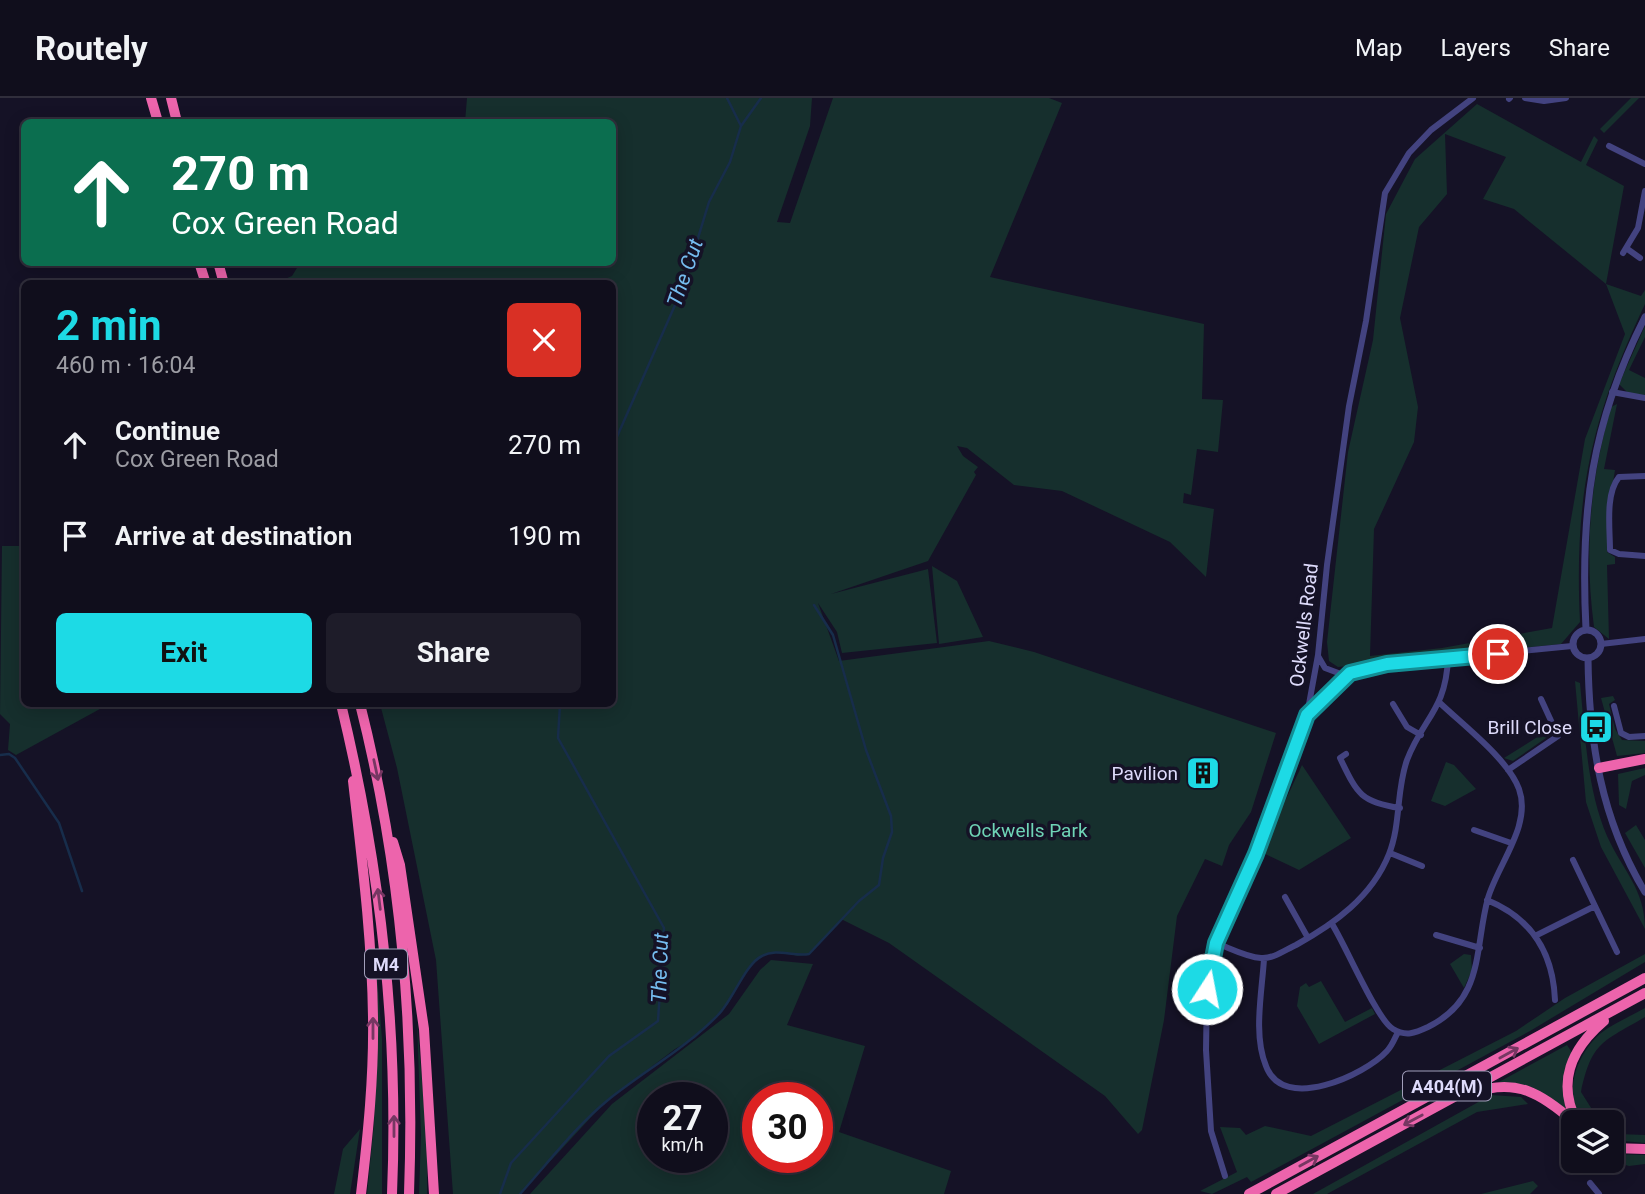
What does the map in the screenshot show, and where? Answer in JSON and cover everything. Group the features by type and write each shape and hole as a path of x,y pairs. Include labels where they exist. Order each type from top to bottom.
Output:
{"highway":[{"path":"152,98 157,119"},
{"path":"171,98 176,119"},
{"name":"M4","path":"342,707 374,861 386,967 393,1085 392,1194"},
{"name":"M4","path":"361,707 384,812 400,865 422,1008 432,1112 434,1194"},
{"name":"M4","path":"349,737 372,988 371,1088 361,1194"},
{"path":"1600,768 1645,759"},
{"name":"M4","path":"384,812 407,1010 409,1194"},
{"name":"A404(M)","path":"1249,1194 1645,978"},
{"name":"A404(M)","path":"1276,1194 1645,993"},
{"name":"A404(M)","path":"1572,1110 1567,1093 1573,1058 1591,1033 1623,1006"},
{"name":"A404(M)","path":"1440,1105 1488,1088 1521,1087 1543,1096 1561,1111"},
{"path":"1624,1148 1645,1149"}],"street":[{"name":"Ockwells Road","path":"1225,1176 1211,1130 1206,1050 1207,989 1216,943 1256,854 1307,715 1318,655 1327,565 1349,406 1366,321 1385,193 1416,145 1431,130 1474,98"},
{"path":"1525,98 1544,101 1566,98"},
{"path":"1609,146 1645,164"},
{"path":"1640,258 1625,251 1638,228 1645,191"},
{"path":"1586,629 1583,560 1586,505 1596,446 1612,392 1645,317"},
{"path":"1612,392 1645,398"},
{"path":"1645,476 1619,477 1613,484 1610,550 1619,554 1645,556"},
{"path":"1586,629 1598,635 1601,643 1596,655 1588,658 1579,656 1572,646 1574,636 1586,629"},
{"path":"1601,643 1645,639"},
{"path":"1318,655 1325,668 1341,674 1387,664 1572,646"},
{"path":"1216,943 1264,959 1332,924 1368,890 1380,874 1390,853 1407,761 1440,703 1447,684 1448,658"},
{"path":"1588,658 1588,713 1612,828 1645,892"},
{"path":"1307,715 1350,673"},
{"path":"1508,770 1558,736 1541,699"},
{"path":"1394,703 1407,727 1421,735"},
{"path":"1332,924 1379,1011 1389,1027 1398,1032 1411,1035 1433,1024 1461,1000 1474,977 1487,900 1524,809 1519,788 1508,770 1440,703"},
{"path":"1614,706 1621,733 1629,737 1645,736"},
{"path":"1346,754 1340,758 1359,794 1370,801 1400,808"},
{"path":"1474,830 1511,843"},
{"path":"1390,853 1422,866"},
{"path":"1573,860 1593,907 1617,952"},
{"path":"1285,897 1308,938"},
{"path":"1487,900 1504,907 1537,935 1554,985 1555,1000"},
{"path":"1537,935 1593,907"},
{"path":"1436,935 1480,948"},
{"path":"1264,959 1260,1031 1266,1068 1284,1085 1301,1090 1333,1085 1387,1051 1398,1032"},
{"path":"1590,1183 1599,1194"}],"green space":[{"name":"Ockwells Park","path":"467,98 812,98 810,126 777,222 790,223 833,98 1049,98 1062,103 990,277 1204,324 1202,399 1223,400 1218,452 1197,449 1191,495 1184,493 1183,503 1214,509 1206,577 1170,542 1062,491 1014,485 967,448 957,446 963,456 978,467 974,472 976,475 928,561 831,594 928,569 937,643 842,653 837,632 818,603 839,661 989,641 1034,652 1276,733 1251,812 1229,845 1222,866 1205,859 1177,916 1164,1020 1142,1130 1138,1134 1105,1096 889,943 841,919 809,954 798,956 780,952 762,955 751,964 728,1004 695,1038 675,1049 605,1102 520,1194 453,1194 436,960 397,768 381,707 616,707 616,280 282,280 292,276 298,266 616,266 616,119 465,119"},
{"path":"1631,98 1639,98 1604,133 1600,129"},
{"path":"1477,104 1581,162 1594,136 1598,140 1586,165 1624,186 1606,284 1641,296 1645,290 1645,304 1611,384 1590,458 1580,535 1580,622 1561,644 1338,667 1329,661 1327,642 1348,452 1373,340 1386,214 1415,159","holes":["1445,134 1506,157 1483,199 1514,209 1606,284 1625,334 1585,439 1552,628 1442,648 1370,656 1374,529 1414,442 1418,407 1400,318 1419,227 1447,194"]},
{"path":"1645,326 1645,337 1629,370 1645,378 1645,395 1629,394 1619,384"},
{"path":"1617,404 1604,469 1615,470 1607,519 1607,552 1615,557 1615,564 1607,565 1609,639 1594,627 1589,544 1598,462 1611,407"},
{"path":"2,546 21,546 21,707 104,707 16,755 8,750 10,724 0,714"},
{"path":"932,566 957,581 983,637 939,644"},
{"path":"1575,681 1580,683 1588,761 1600,818 1637,891 1645,929 1601,847 1586,802"},
{"path":"1613,696 1615,700 1609,704 1615,729 1622,740 1645,741 1645,753 1617,756 1601,698"},
{"path":"1550,729 1546,738 1513,761 1504,758"},
{"path":"1446,762 1454,765 1476,789 1445,806 1431,801"},
{"path":"1302,765 1351,838 1299,870 1261,852"},
{"path":"1645,768 1645,775 1632,781 1626,809 1619,805 1618,774"},
{"path":"1636,825 1645,840 1645,868 1625,833"},
{"path":"1464,954 1471,955 1472,970 1464,988 1450,964"},
{"path":"1645,954 1645,962 1530,1031 1251,1182 1247,1177 1212,1194 1200,1191 1237,1172 1220,1127 1240,1128 1246,1135 1265,1126 1311,1136 1516,1031 1565,998"},
{"path":"771,960 813,964 787,1025 865,1046 839,1132 951,1171 944,1194 530,1194 612,1104 637,1085 637,1173 728,1173 728,1082 641,1082 729,1014 760,970"},
{"path":"377,975 382,1039 382,1194 367,1194 374,1124"},
{"path":"1321,981 1345,1022 1372,1008 1375,1014 1319,1044 1297,1006 1300,987 1306,983 1309,987"},
{"path":"1645,1008 1645,1017 1609,1038 1595,1052 1581,1092 1592,1110 1577,1110 1573,1088 1579,1063 1592,1042 1617,1023"},
{"path":"417,1021 427,1140 427,1194 419,1194 421,1135"},
{"path":"1567,1045 1571,1051 1568,1110 1532,1087 1497,1083"},
{"path":"1491,1095 1521,1097 1528,1104 1477,1112 1327,1194 1313,1194"},
{"path":"360,1129 350,1194 334,1194 343,1149"},
{"path":"1624,1134 1645,1135 1645,1143 1624,1141"},
{"path":"1624,1154 1645,1155 1645,1164 1624,1164"},
{"path":"1533,1181 1538,1186 1530,1194 1481,1194"}],"waterway":[{"name":"The Cut","path":"616,439 683,287 709,202 730,162 741,126 727,98"},
{"path":"741,126 761,98"},
{"path":"520,1194 596,1110 706,1027 729,1001 756,960 773,953 809,954 859,901 879,885 883,858 892,832 891,816 866,750 833,635 814,605"},
{"name":"The Cut","path":"500,1194 511,1163 609,1056 658,1021 664,928 558,738 560,707"},
{"path":"0,755 9,754 15,758 59,823 82,891"}],"place":[{"name":"Brill Close","path":"1596,727"},
{"name":"Pavilion","path":"1203,773"}],"route":[{"path":"1207,989 1216,943 1256,854 1294,757 1307,715 1350,673 1387,664 1498,654"}]}
